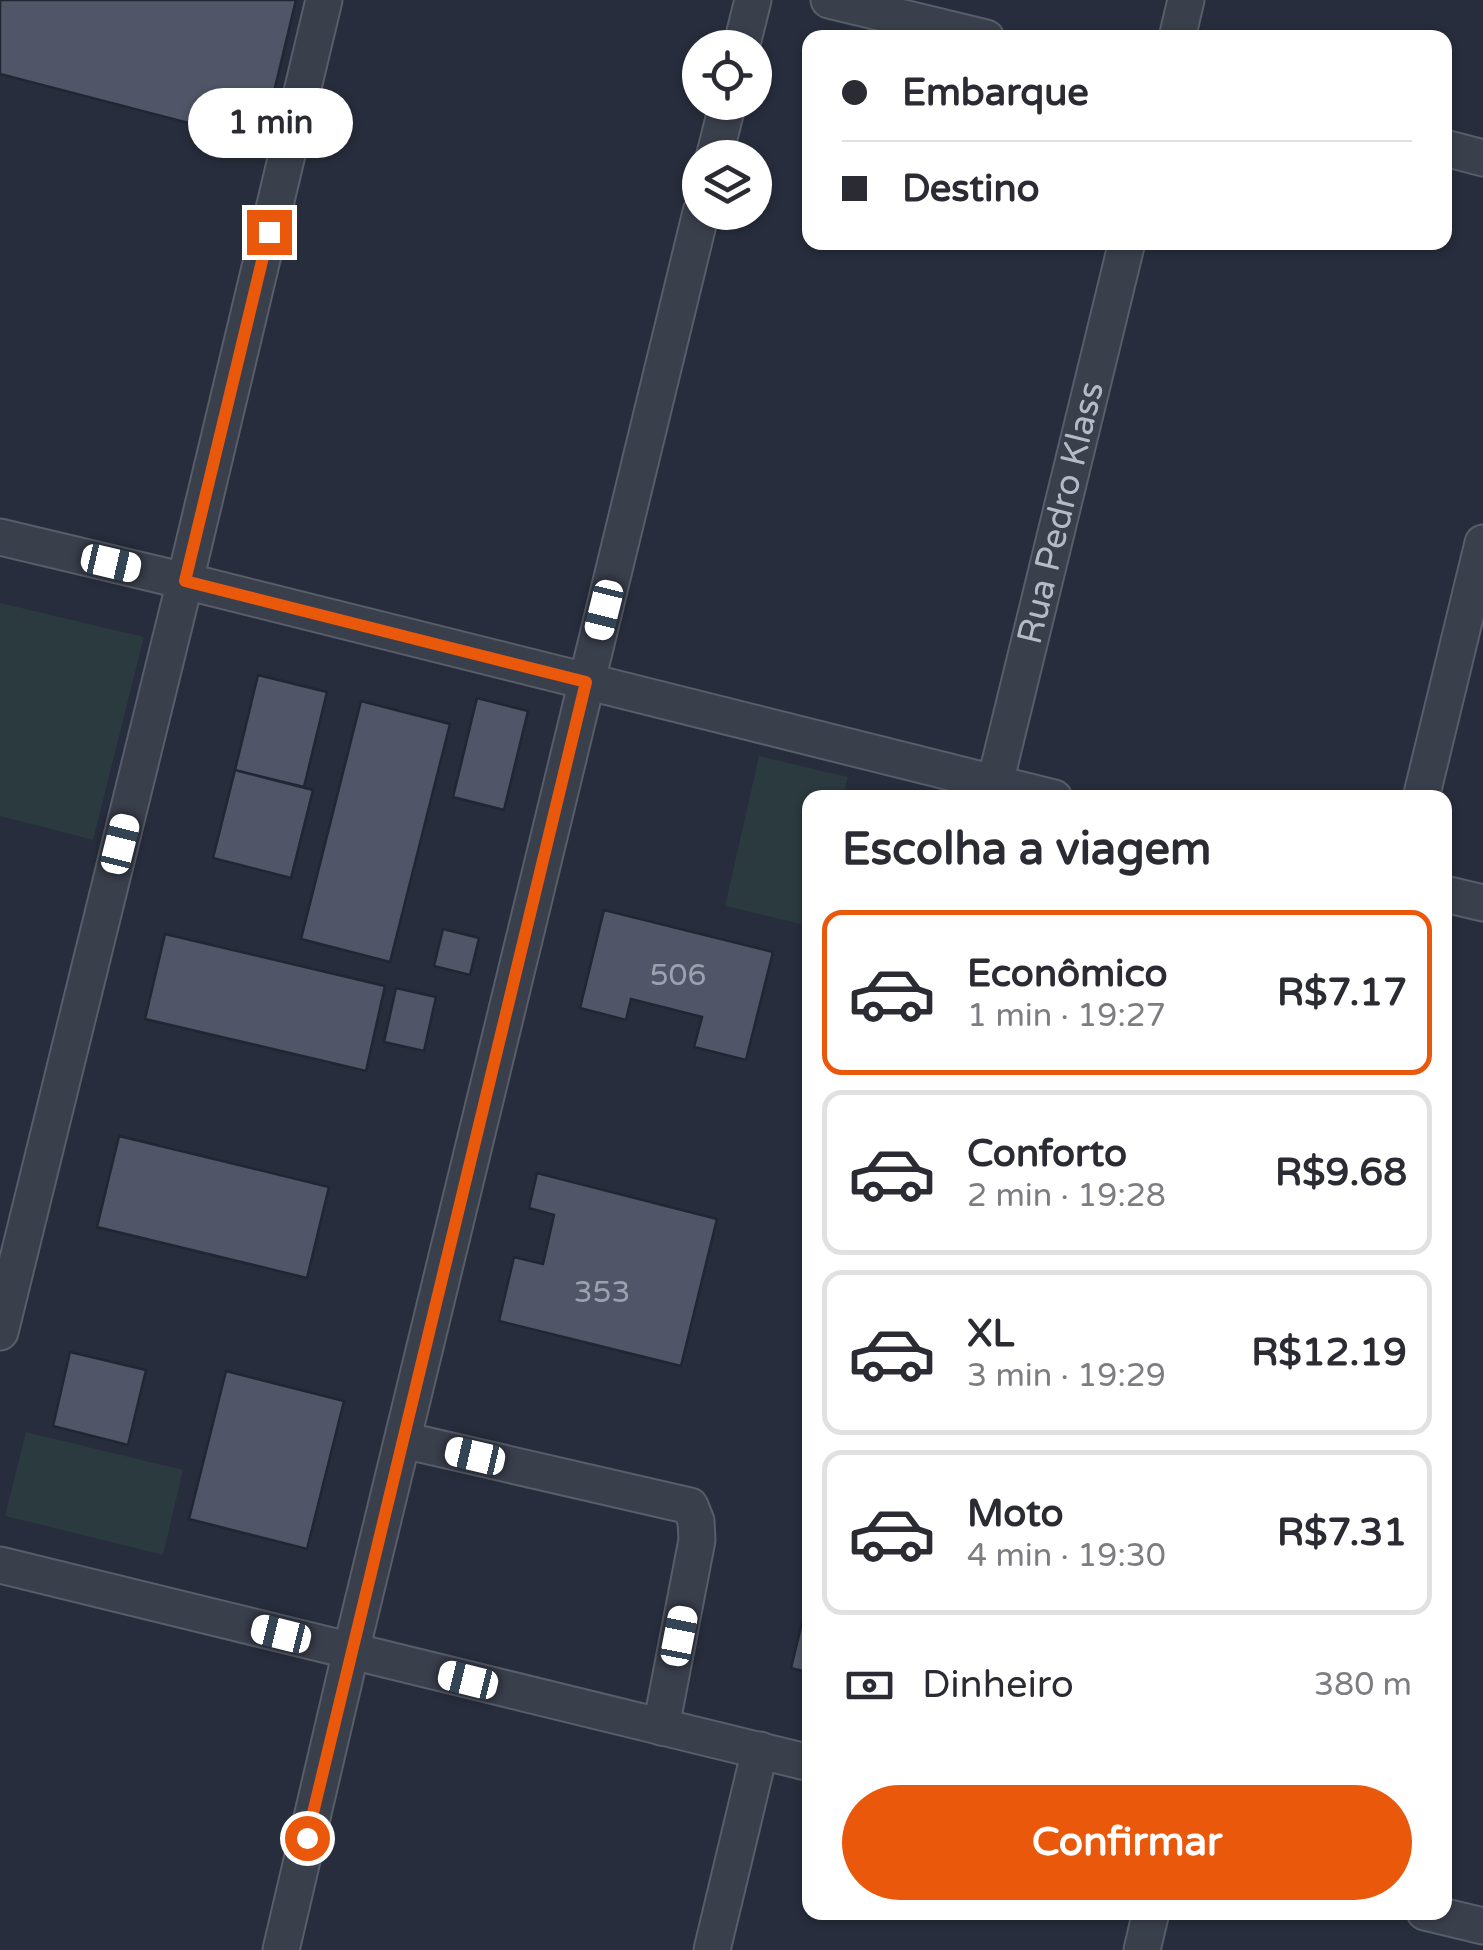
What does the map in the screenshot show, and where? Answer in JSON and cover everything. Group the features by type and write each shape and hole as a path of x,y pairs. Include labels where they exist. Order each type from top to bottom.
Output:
{"street":[{"path":"0,1332 324,0"},
{"path":"746,30 753,0"},
{"path":"829,0 953,30"},
{"path":"1179,30 1186,0"},
{"path":"1452,150 1483,158"},
{"path":"281,1950 697,230"},
{"name":"Rua Pedro Klass","path":"995,783 1125,250"},
{"path":"0,537 1023,790"},
{"path":"1422,790 1483,543"},
{"path":"1452,896 1483,903"},
{"path":"403,1440 690,1506 697,1540 662,1727"},
{"path":"0,1565 802,1761"},
{"path":"712,1950 760,1750"},
{"path":"1452,1919 1483,1926"},
{"path":"1142,1950 1149,1920"}],"shaded area":[{"path":"0,603 144,637 93,840 0,816"},
{"path":"759,756 848,777 845,790 802,790 802,924 725,906"},
{"path":"26,1432 183,1470 163,1555 5,1516"}],"building":[{"path":"0,0 296,0 262,142 0,74"},
{"path":"258,675 327,692 304,787 235,770"},
{"path":"477,698 528,711 504,810 453,797"},
{"path":"361,701 450,724 390,962 301,939"},
{"path":"235,770 313,790 291,878 213,858"},
{"path":"604,910 773,952 746,1060 694,1047 702,1017 631,999 626,1020 580,1008"},
{"path":"443,929 479,938 470,975 434,966"},
{"path":"165,934 385,986 366,1071 145,1019"},
{"path":"396,988 436,997 424,1051 384,1042"},
{"path":"119,1136 329,1187 307,1278 97,1227"},
{"path":"537,1173 717,1219 681,1366 499,1321 514,1257 543,1264 554,1215 529,1208"},
{"path":"70,1352 146,1370 128,1445 53,1426"},
{"path":"226,1371 344,1401 307,1549 189,1519"},
{"path":"802,1623 802,1671 791,1668"}],"route":[{"path":"269,232 185,581 586,682 307,1838"}]}
